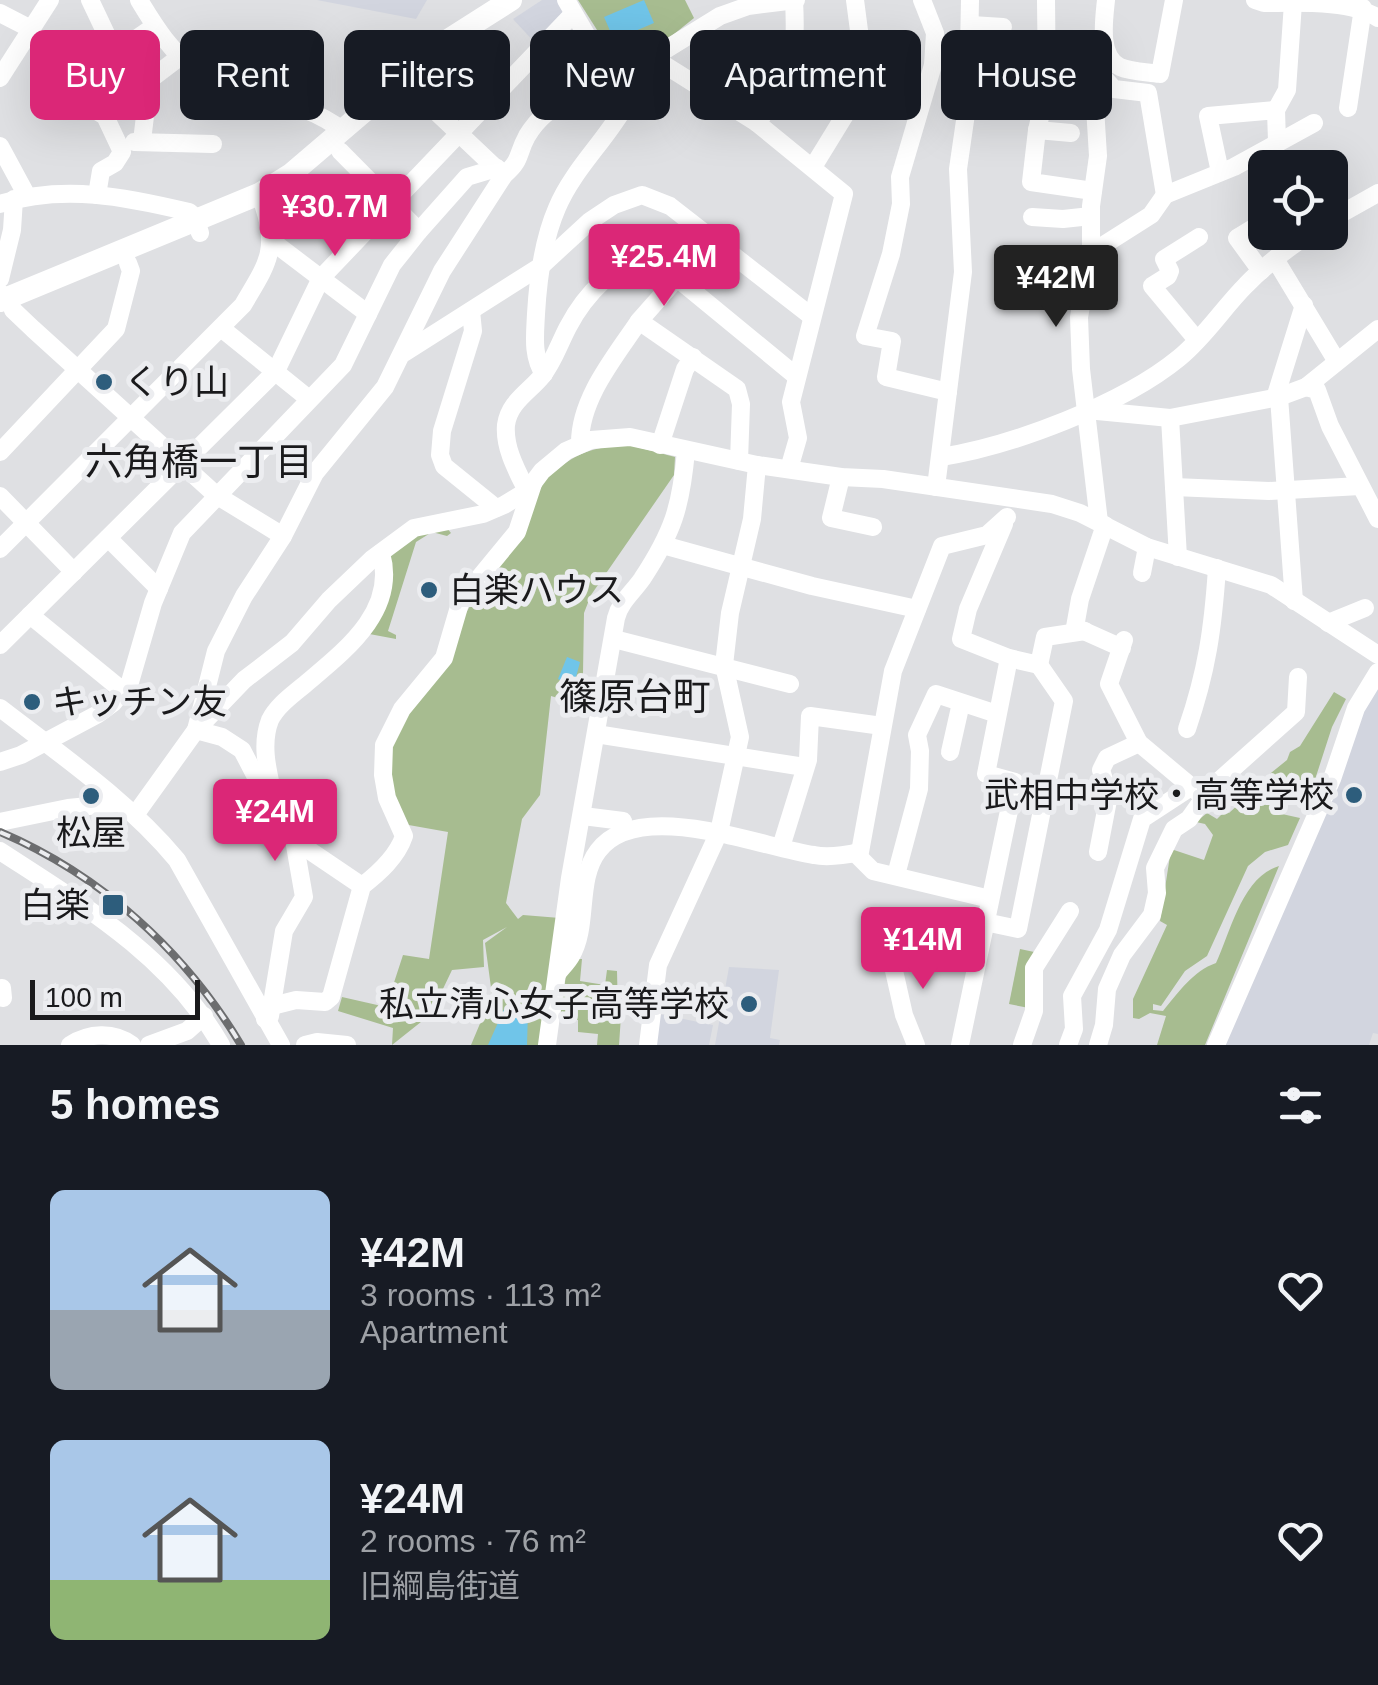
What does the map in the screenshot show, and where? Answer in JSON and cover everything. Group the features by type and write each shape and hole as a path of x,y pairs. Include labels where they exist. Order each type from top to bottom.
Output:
{"main road":[{"path":"4,299 198,226 264,206 304,182 341,141 448,40 479,24 511,0"},
{"path":"474,30 479,24"},
{"path":"4,299 128,263 277,182 370,120"}],"street":[{"path":"0,78 50,0"},
{"path":"90,0 103,30"},
{"path":"139,0 180,55"},
{"path":"670,46 720,16 748,6 795,0 796,45 787,78 757,124"},
{"path":"813,167 848,110 863,61 855,0"},
{"path":"922,0 935,32 933,65 900,177 901,204 891,254 865,336 892,341 886,377 948,392"},
{"path":"970,0 971,30"},
{"path":"1046,0 1046,88 1031,182 1093,191"},
{"path":"1106,0 1104,44 1111,58 1119,67 1160,74 1174,0"},
{"path":"1255,0 1342,3 1372,10 1348,108"},
{"path":"1277,142 1276,110 1287,90 1294,3"},
{"path":"0,645 276,371 321,278 459,134 569,7 583,30"},
{"path":"0,14 29,28"},
{"path":"149,30 155,26"},
{"path":"971,26 1003,26"},
{"path":"160,72 180,57"},
{"path":"1164,195 1148,93 1114,89 1093,62 1098,156 1089,259 1079,317 1086,410 1102,523 1075,626 1123,644 1109,684 1139,743 1198,792"},
{"path":"933,65 941,64"},
{"path":"670,76 757,124 840,188 845,200 796,376 791,402 798,438 790,469"},
{"path":"1220,172 1208,116 1276,110"},
{"path":"98,194 101,171 115,163 122,152 105,120"},
{"path":"142,142 145,120"},
{"path":"318,120 341,141 390,204 420,232"},
{"path":"444,120 500,172"},
{"path":"0,762 98,714 123,691 138,662 145,627 182,533 343,365 392,265 466,177 500,172 518,164 526,137 544,120"},
{"path":"544,374 536,356 535,340 541,266 557,206 616,120"},
{"path":"936,488 963,272 958,169 963,120"},
{"path":"1045,262 1089,259 1151,215 1164,195 1220,172 1314,123"},
{"path":"1037,130 1071,133"},
{"path":"120,144 213,144"},
{"path":"0,146 14,199 4,299 216,495 283,536"},
{"path":"196,730 216,651 244,596 283,536 315,473 385,387 442,270 486,207 500,172"},
{"path":"14,199 74,192 98,194 189,212 198,226"},
{"path":"1348,210 1378,193"},
{"path":"404,352 541,266 590,221 633,196 653,197 670,206 812,316"},
{"path":"0,549 243,305 264,269 273,242 264,206"},
{"path":"1032,217 1090,216"},
{"path":"1197,340 1152,286 1168,276 1170,271 1164,259 1199,237"},
{"path":"273,242 368,314"},
{"path":"941,456 1020,439 1150,379 1197,340 1277,253 1336,360"},
{"path":"530,488 511,456 506,424 521,395 544,374 575,316 618,269 635,259 651,258 796,376"},
{"path":"0,452 116,329 132,271 128,263"},
{"path":"580,444 592,395 639,321 677,278"},
{"path":"1294,601 1277,398 1304,306"},
{"path":"471,310 473,331 442,431 440,454 444,466 496,508"},
{"path":"639,321 738,392 752,518 730,613 724,665 740,737 719,832 658,965 648,1045"},
{"path":"221,328 309,399"},
{"path":"1086,410 1170,418 1277,398 1306,387 1378,329"},
{"path":"660,445 693,357"},
{"path":"1306,387 1318,390 1330,426 1371,501"},
{"path":"1170,418 1178,558"},
{"path":"268,1012 296,1000 326,1002 332,997 362,886 377,875 404,836 388,798 384,774 384,745 392,724 444,658 462,600 517,532 530,488 542,470 580,444 630,437 748,463 936,488 1011,509 1052,504 1102,523 1147,547 1271,586 1378,655"},
{"path":"547,1045 618,609 663,545 682,502 686,451"},
{"path":"841,476 831,518 873,527"},
{"path":"1174,487 1286,491 1371,501"},
{"path":"135,815 196,730 244,680 292,643 329,600 400,536 414,528 450,523 496,508 530,488"},
{"path":"0,496 74,572"},
{"path":"557,974 573,954 591,863 613,837 650,828 719,832 816,856 860,852 892,671 942,546 987,535 1011,509"},
{"path":"985,922 1018,929 1064,702 1039,665 962,639 968,609 1011,509"},
{"path":"108,538 159,589"},
{"path":"663,545 917,610"},
{"path":"1142,573 1147,547"},
{"path":"362,886 283,829 265,748 271,718 284,702 368,623 384,593 382,554"},
{"path":"1186,729 1201,687 1212,637 1217,568"},
{"path":"1328,624 1365,608"},
{"path":"30,615 123,691"},
{"path":"1039,665 1045,637 1085,632"},
{"path":"614,639 790,684"},
{"path":"960,1045 1015,782 986,774 1009,658"},
{"path":"1216,1045 1313,824 1356,708 1378,672"},
{"path":"1068,1045 1074,1029 1072,996 1108,930 1142,820 1198,792 1296,712 1298,678"},
{"path":"896,875 918,789 917,735 936,694 998,714"},
{"path":"950,752 961,704"},
{"path":"0,708 135,815 177,860 268,1012 281,1045"},
{"path":"782,847 808,760 810,716 882,726"},
{"path":"196,730 222,737 242,750 278,814"},
{"path":"596,734 798,766"},
{"path":"1098,852 1109,795 1101,770 1107,758 1139,743"},
{"path":"1098,1045 1107,989 1122,955 1152,915 1157,893 1155,868 1174,829 1188,819 1198,792"},
{"path":"0,822 118,802"},
{"path":"582,816 623,821"},
{"path":"268,1012 284,931 304,898 294,840"},
{"path":"0,851 102,917 175,982 204,1016 221,1045"},
{"path":"856,854 873,871 990,899"},
{"path":"1022,1045 1034,1011 1034,968 1070,911"},
{"path":"886,935 904,1015 916,1045"},
{"path":"149,1045 187,1031 204,1016"},
{"path":"70,1045 96,1034 132,1045"},
{"path":"306,1045 347,1045"}],"shaded area":[{"path":"317,0 427,0 416,19"},
{"path":"542,0 559,0 568,14 552,30 530,30 530,37 513,19"},
{"name":"武相中学校・高等学校","path":"1378,686 1378,1034 1373,1033 1369,1045 1223,1045 1357,724"},
{"name":"私立清心女子高等学校","path":"729,967 779,970 770,1038 780,1040 779,1045 715,1045"},
{"path":"659,1014 713,1025 709,1045 654,1045"}],"green space":[{"path":"578,0 685,0 694,18 670,37 670,30 597,30"},
{"path":"629,445 675,457 674,475 591,595 584,613 583,673 574,703 551,696 540,795 522,819 506,903 518,919 523,915 560,918 543,1045 471,1045 492,995 485,943 507,927 483,940 484,967 452,970 431,1014 392,1045 393,1028 338,1011 342,997 386,1007 403,955 429,959 448,832 403,824 388,785 389,746 541,483 581,454"},
{"path":"446,527 451,533 447,536 432,532 416,542 388,631 396,639 364,633 385,554 398,541"},
{"path":"1334,692 1346,699 1332,727 1310,795 1288,794 1282,814 1300,818 1288,845 1265,852 1248,866 1207,956 1185,971 1161,1006 1153,1004 1153,1010 1163,1011 1193,977 1216,963 1247,893 1266,872 1279,866 1205,1045 1157,1045 1166,1016 1150,1013 1133,1018 1133,999 1167,925 1160,921 1171,849 1204,860 1213,835 1205,824 1196,822 1207,813 1217,819 1253,791 1258,794 1269,782 1266,777 1300,746"},
{"path":"1020,949 1039,953 1029,1008 1009,1004"},
{"path":"576,959 582,959 580,981 605,985 607,970 617,971 619,1045 597,1045 598,1034 578,1032 578,1020 560,1017 566,975"}],"water":[{"path":"644,0 654,23 638,30 610,30 604,17"},
{"path":"567,657 580,662 572,692 560,687 562,681 558,679"},
{"path":"505,1007 528,1011 527,1045 488,1045"}],"railway":[{"path":"0,832 72,870 137,919 194,978 241,1045"}],"place":[{"name":"くり山","path":"104,382"},
{"name":"白楽ハウス","path":"429,590"},
{"name":"キッチン友","path":"32,702"},
{"name":"武相中学校・高等学校","path":"1354,795"},
{"name":"松屋","path":"91,796"},
{"name":"白楽","path":"113,905"},
{"name":"私立清心女子高等学校","path":"749,1004"}],"district":[{"name":"六角橋一丁目","path":"199,462"},
{"name":"篠原台町","path":"635,697"}]}
